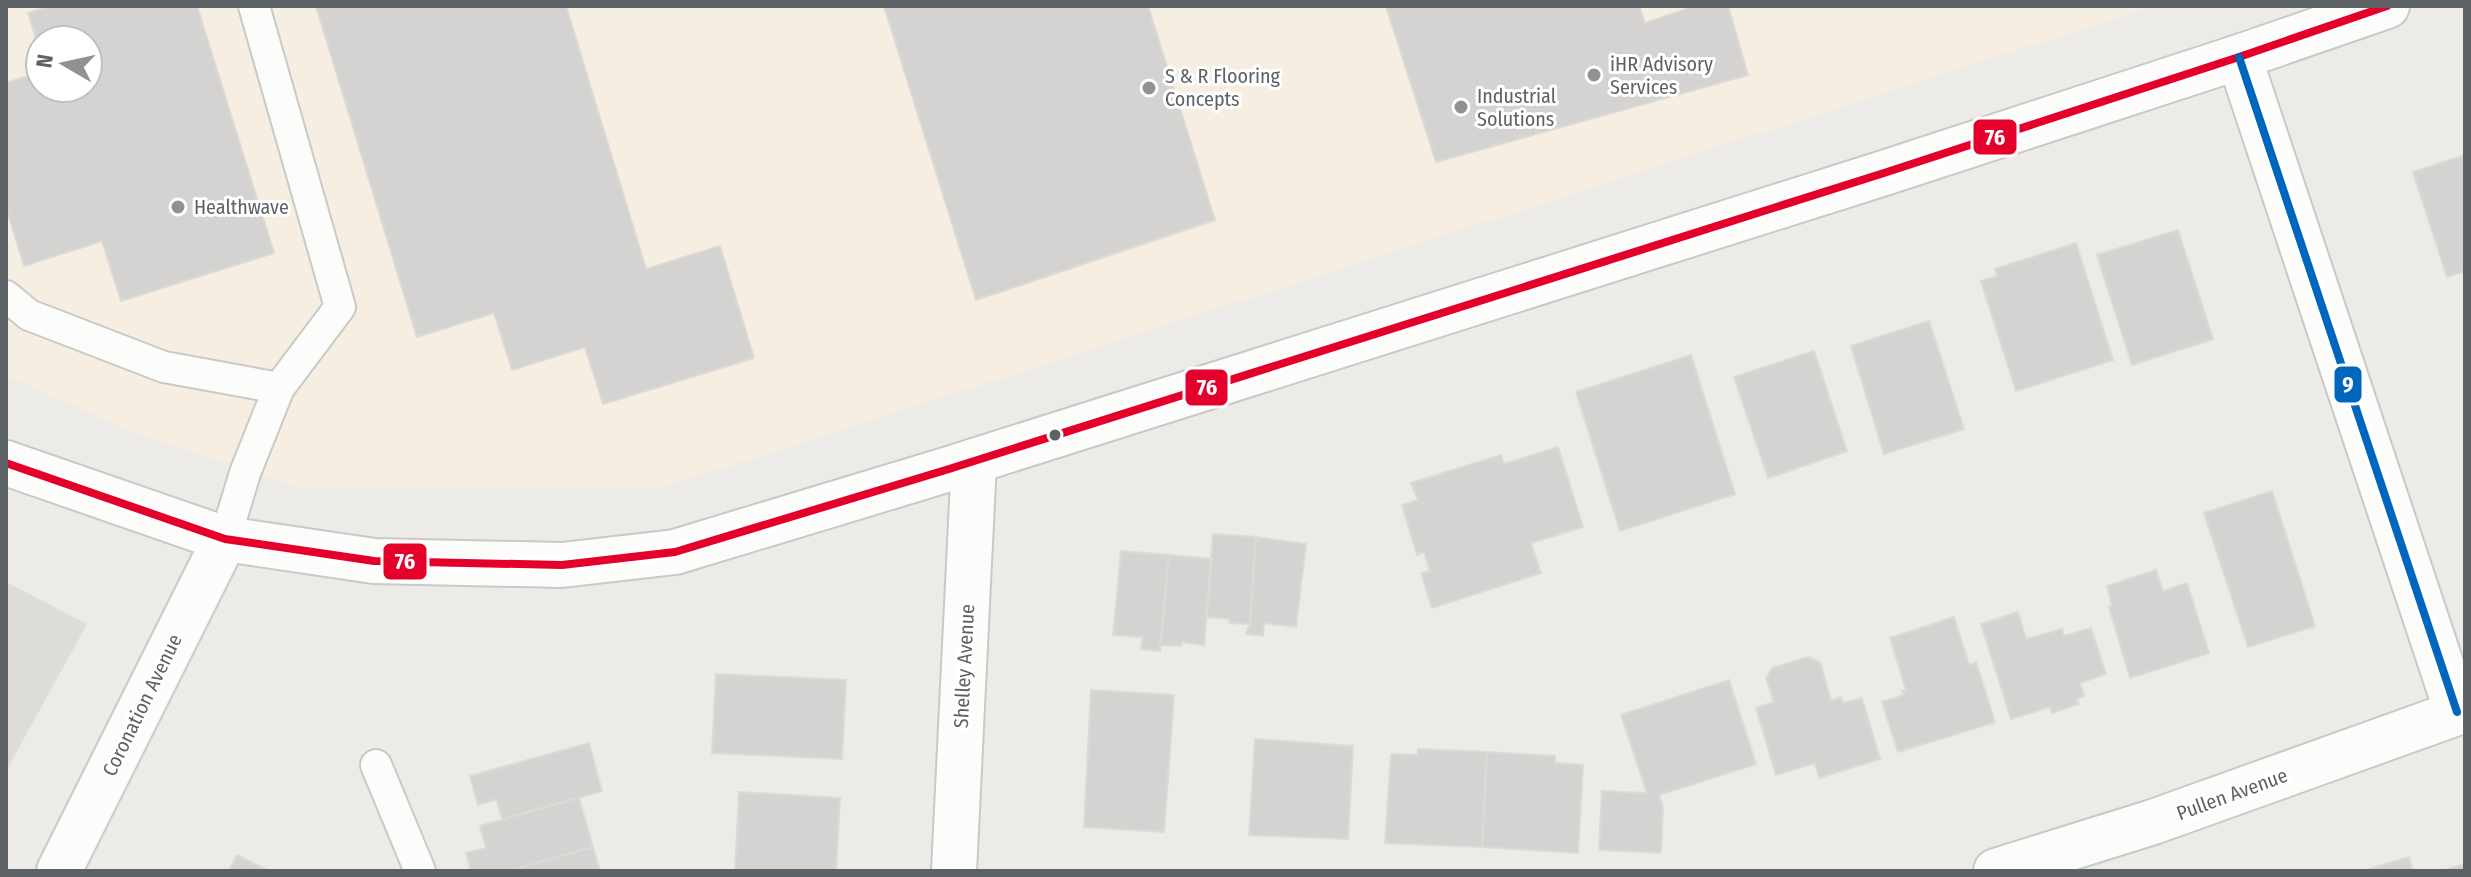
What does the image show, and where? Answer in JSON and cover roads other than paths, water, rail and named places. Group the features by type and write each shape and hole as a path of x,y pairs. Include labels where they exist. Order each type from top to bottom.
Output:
{"street":[{"path":"6,463 225,539 374,561 562,565 675,552 974,461 1884,173 2387,6"},
{"path":"2239,57 2461,711"},
{"name":"Shelley Avenue","path":"954,871 974,461"},
{"name":"Coronation Avenue","path":"59,871 225,539"},
{"name":"Pullen Avenue","path":"1996,871 2153,822 2461,711"}],"lane":[{"path":"225,539 245,473 279,388 340,307 254,6"},
{"path":"6,296 29,315 164,367 279,388"},
{"path":"376,765 420,871"}],"place":[{"name":"iHR Advisory Services","path":"1594,75"},
{"name":"S & R Flooring Concepts","path":"1149,88"},
{"name":"Industrial Solutions","path":"1461,107"},
{"name":"Healthwave","path":"178,207"}]}
